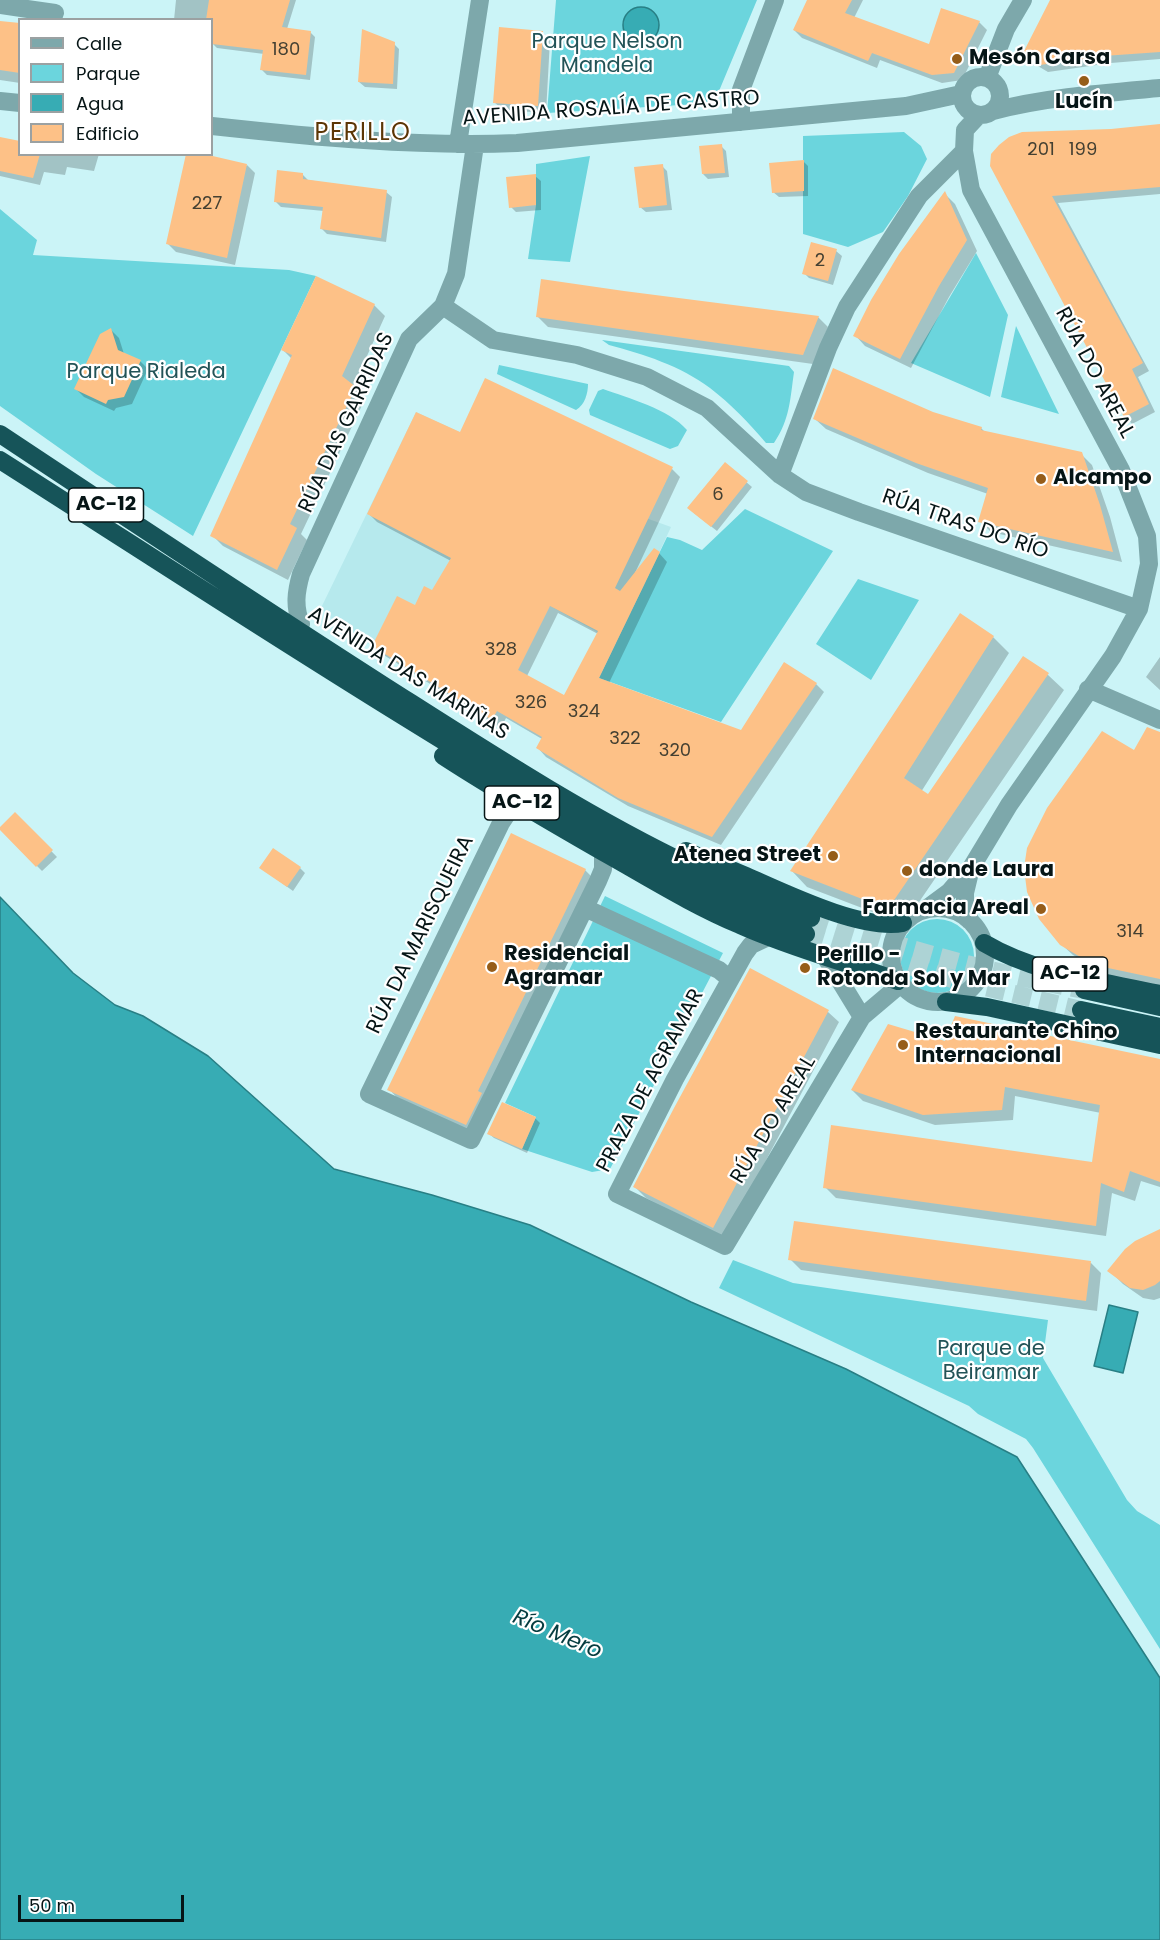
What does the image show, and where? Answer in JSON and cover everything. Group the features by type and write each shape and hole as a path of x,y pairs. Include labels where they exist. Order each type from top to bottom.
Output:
{"highway":[{"name":"AVENIDA DAS MARIÑAS","path":"0,434 442,724 604,820 809,926 750,911 655,866 547,805 408,721 0,460"},
{"name":"AC-12","path":"175,572 277,648 492,788 603,852 700,906 768,937 900,983"},
{"name":"AC-12","path":"213,575 301,624 580,794 651,834 703,859 813,904 881,924 903,923"},
{"name":"AC-12","path":"984,943 1003,954 1040,967 1160,994"},
{"name":"AC-12","path":"1084,990 1160,1007"},
{"name":"AC-12","path":"946,1002 987,1007 1160,1045"},
{"name":"AC-12","path":"1081,1010 1160,1027"}],"street":[{"path":"467,144 480,0"},
{"path":"741,122 741,90 776,0"},
{"path":"987,78 1006,29 1023,0"},
{"path":"0,5 55,11"},
{"path":"974,108 968,81 974,78 987,78 997,86 1000,93"},
{"name":"AVENIDA ROSALÍA DE CASTRO","path":"213,126 360,141 517,143 906,106 974,108 1160,88"},
{"name":"AVENIDA ROSALÍA DE CASTRO","path":"1000,93 1020,97 1061,97"},
{"name":"RÚA DO AREAL","path":"926,909 949,892 970,868 1009,805 1113,656 1139,609 1153,535 1121,470 971,190 964,151 965,130 974,108 997,107 1000,93"},
{"path":"0,101 18,103"},
{"name":"RÚA DAS GARRIDAS","path":"301,624 296,611 296,601 301,574 409,339 443,306 456,274 467,144"},
{"path":"780,475 828,348 847,307 919,196 964,151"},
{"name":"RÚA TRAS DO RÍO","path":"443,306 493,340 577,355 646,377 707,408 780,475 806,492 1139,609"},
{"path":"1088,689 1160,720"},
{"name":"RÚA DA MARISQUEIRA","path":"523,804 509,812 501,823 369,1094 471,1140 585,908"},
{"path":"585,908 603,869 603,852"},
{"name":"RÚA DO AREAL","path":"970,868 965,893 970,921"},
{"name":"PRAZA DE AGRAMAR","path":"585,908 719,970 730,978"},
{"path":"926,909 950,909 970,921 984,943 985,962 978,980 964,994 946,1002 920,999 900,983 893,971 891,954 894,937 903,923 926,909"},
{"name":"PRAZA DE AGRAMAR","path":"724,1246 617,1194 675,1079 730,978 751,945 768,937"},
{"path":"826,958 862,1017"},
{"name":"RÚA DO AREAL","path":"724,1246 862,1017 900,983"}],"shaded area":[{"path":"416,412 646,518 671,527 617,643 550,606 451,695 336,623 321,608"}],"green space":[{"name":"Parque Nelson Mandela","path":"556,0 757,0 714,103 547,113"},
{"path":"904,132 921,146 927,159 908,196 883,232 848,247 803,234 803,136"},
{"path":"590,156 570,262 528,259 536,205 536,164"},
{"name":"Parque Rialeda","path":"0,209 37,240 33,255 289,270 316,276 193,536 96,474 0,406"},
{"path":"976,253 1008,315 990,397 911,363"},
{"path":"1016,326 1059,414 1001,397"},
{"path":"602,340 789,366 794,372 789,409 774,443 766,443 732,407 699,380 661,362 609,345"},
{"path":"499,365 588,384 582,405 576,410 497,374"},
{"path":"603,389 648,405 670,416 687,430 678,446 670,449 590,415 589,410 598,391"},
{"path":"745,509 833,551 721,722 599,678 667,537 702,550"},
{"path":"858,579 919,600 871,680 816,644"},
{"path":"605,896 723,953 610,1169 592,1172 522,1149 536,1117 505,1103"},
{"path":"937,919 958,925 968,935 974,956 968,977 958,987 937,993 916,987 906,977 900,956 906,935 916,925"},
{"name":"Parque de Beiramar","path":"733,1260 793,1283 1048,1320 1043,1358 1127,1500 1137,1511 1160,1525 1160,1649 1026,1439 978,1414 969,1406 719,1288"}],"water":[{"path":"641,7 654,12 659,25 654,38 641,43 628,38 623,25 628,12"},
{"name":"Río Mero","path":"0,897 73,973 115,1005 143,1016 208,1056 334,1169 432,1195 530,1225 691,1302 846,1369 1017,1457 1160,1678 1160,1940 0,1940"},
{"path":"1109,1305 1138,1312 1123,1373 1094,1366"}],"building":[{"path":"209,0 290,0 282,27 311,31 306,75 260,70 263,50 213,44 213,18 206,18"},
{"path":"807,0 852,0 845,13 929,44 941,8 980,21 954,73 932,75 872,53 868,61 793,30"},
{"path":"1050,0 1160,0 1160,52 1103,56 1040,65 1022,55"},
{"path":"0,21 18,23 18,73 0,70"},
{"path":"499,27 543,31 538,106 493,103"},
{"path":"362,29 395,42 393,84 358,82"},
{"path":"1160,124 1160,187 1052,196 1143,363 1132,369 1149,404 1124,417 990,166 991,154 1009,137 1022,132 1111,129"},
{"path":"0,137 18,141 18,156 39,156 33,178 0,171"},
{"path":"722,144 725,173 702,174 699,146"},
{"path":"186,156 213,156 247,164 227,258 166,244"},
{"path":"804,160 804,191 772,193 769,163"},
{"path":"663,164 667,205 639,208 634,167"},
{"path":"277,170 303,173 303,179 387,190 381,238 320,229 323,207 274,202"},
{"path":"536,174 536,205 509,208 506,177"},
{"path":"945,191 967,240 939,286 900,359 853,336 871,300 899,254"},
{"path":"811,242 837,249 828,281 802,274"},
{"path":"316,276 375,304 342,376 356,387 290,524 297,528 277,570 210,536 292,355 281,350"},
{"path":"541,279 819,316 803,355 536,317"},
{"path":"111,328 118,350 141,360 124,397 108,400 106,404 74,389 100,334"},
{"path":"833,368 933,412 982,427 981,430 1082,452 1113,552 978,522 988,488 916,463 813,419"},
{"path":"485,378 673,467 615,588 620,591 654,548 660,552 599,678 741,730 784,662 817,683 712,837 618,798 536,748 542,737 497,711 492,720 372,646 397,596 415,605 424,586 432,590 451,558 367,514 416,412 460,432","holes":["550,606 598,631 564,695 518,670"]},
{"path":"725,462 748,481 711,527 687,508"},
{"path":"960,613 994,636 904,778 928,794 1023,656 1049,673 888,909 790,871"},
{"path":"1147,727 1160,732 1160,979 1094,965 1060,945 1039,919 1027,892 1024,868 1027,848 1047,808 1102,731 1134,750"},
{"path":"15,812 53,850 36,867 0,830 0,827"},
{"name":"Residencial Agramar","path":"511,833 586,869 478,1091 482,1093 466,1125 387,1090"},
{"path":"273,848 301,867 287,887 259,868"},
{"path":"750,968 829,1010 713,1228 633,1187"},
{"path":"955,1016 1160,1059 1160,1182 1130,1171 1124,1192 1101,1183 1096,1226 823,1188 831,1125 1092,1162 1100,1105 1005,1087 1002,1110 923,1115 851,1090 888,1024 945,1041"},
{"path":"502,1102 536,1117 522,1149 487,1134"},
{"path":"794,1221 1091,1261 1086,1301 788,1260"},
{"path":"1160,1229 1160,1281 1155,1285 1143,1290 1130,1288 1107,1271 1125,1249 1135,1241"}],"tunnel":[{"path":"811,918 946,958 1015,976 1084,990"},
{"path":"806,934 952,979 1081,1010"}],"place":[{"name":"Mesón Carsa","path":"957,59"},
{"name":"Lucín","path":"1084,81"},
{"name":"Alcampo","path":"1041,479"},
{"name":"Atenea Street","path":"833,856"},
{"name":"donde Laura","path":"907,871"},
{"name":"Farmacia Areal","path":"1041,909"},
{"name":"Residencial Agramar","path":"492,967"},
{"name":"Perillo - Rotonda Sol y Mar","path":"805,968"},
{"name":"Restaurante Chino Internacional","path":"903,1045"}],"district":[{"name":"PERILLO","path":"363,134"}]}
